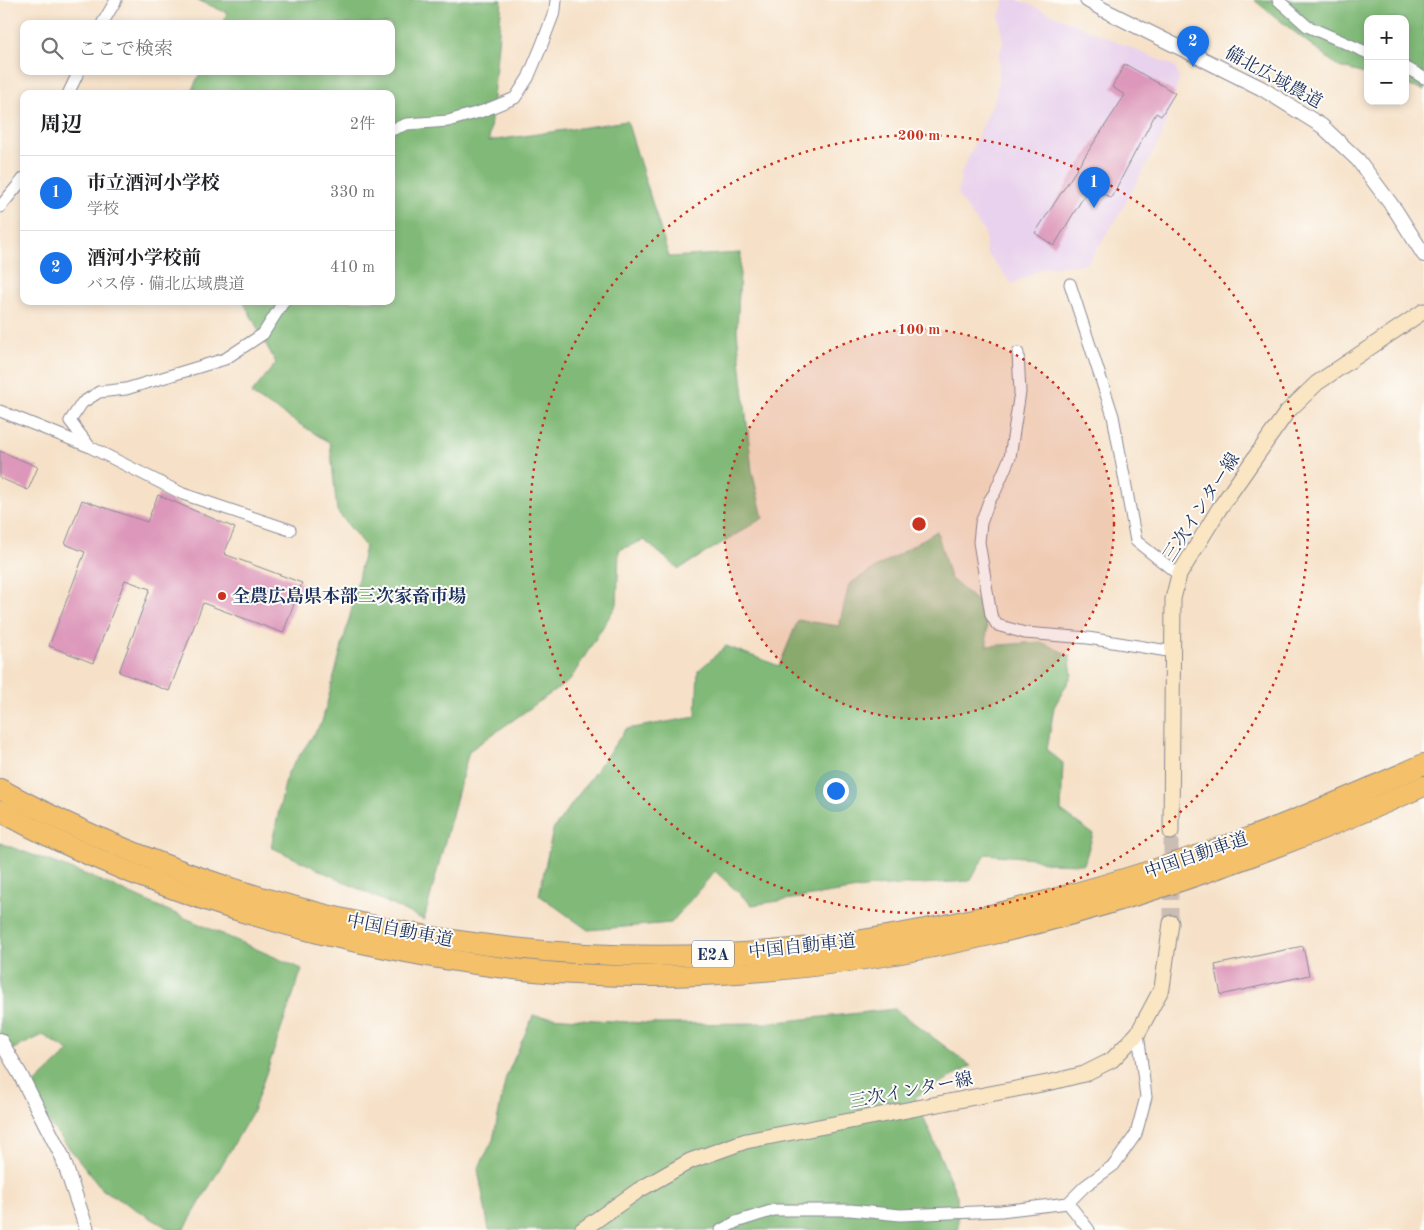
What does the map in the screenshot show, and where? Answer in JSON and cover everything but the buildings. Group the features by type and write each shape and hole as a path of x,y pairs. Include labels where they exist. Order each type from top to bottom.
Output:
{"highway":[{"name":"中国自動車道","path":"0,789 101,839 193,876 276,902 356,922 442,939 530,950 614,956 684,956 836,944 915,930 1060,897 1248,838 1344,800 1424,764"},
{"name":"中国自動車道","path":"5,815 101,860 189,894 273,922 347,940 445,959 523,970 598,975 679,976 762,970 850,960 986,936 1064,917 1151,892 1252,857 1353,817 1424,786"}],"main road":[{"name":"三次インター線","path":"1171,832 1173,599 1179,575 1218,509 1287,412 1317,383 1424,311"},
{"name":"三次インター線","path":"582,1230 639,1190 690,1161 746,1141 1052,1082 1084,1074 1112,1060 1138,1033 1162,988 1171,923"}],"street":[{"path":"104,20 116,0"},
{"path":"395,128 407,124 448,121 483,111 515,98 528,78 541,47 555,10 556,0"},
{"name":"備北広域農道","path":"1087,0 1261,88 1322,126 1358,160 1396,211 1424,255"},
{"path":"1278,0 1307,26 1364,51"},
{"path":"1409,69 1424,78"},
{"path":"70,90 77,75"},
{"path":"0,207 20,183"},
{"path":"1070,284 1113,416 1136,541 1179,575"},
{"path":"90,447 70,421 82,403 99,392 126,389 225,359 263,334 281,305"},
{"path":"1018,353 1020,392 1010,457 985,510 980,532 991,615 998,625 1024,633 1088,638 1174,652"},
{"path":"0,411 90,447 183,494 290,530"},
{"path":"721,1230 736,1222 774,1210 850,1210 900,1215 1002,1211 1068,1202 1085,1186 1114,1165 1136,1134 1146,1097 1138,1033"},
{"path":"0,1040 21,1076 62,1156 87,1230"},
{"path":"1068,1202 1089,1230"}],"shaded area":[{"path":"1005,0 1019,0 1176,67 1179,79 1161,138 1116,220 1087,264 1043,268 1012,284 986,252 985,233 958,196 961,173 995,99 999,78 999,56 1003,42 999,16"}],"green space":[{"path":"198,0 502,0 489,141 627,121 669,257 741,253 737,331 752,471 763,518 679,569 644,540 619,550 617,604 570,680 469,751 424,920 271,847 287,774 322,722 352,608 365,546 337,511 330,443 251,394 276,363 245,305 395,305 395,90 192,90 199,75 395,75 395,20 224,20 227,13"},
{"path":"1254,0 1424,0 1424,90 1409,86 1409,15 1364,15 1364,74 1339,67"},
{"path":"937,531 950,578 986,609 987,646 1041,642 1069,655 1072,675 1054,707 1047,750 1063,763 1061,811 1093,834 1084,864 1046,863 1033,858 986,854 970,881 871,887 752,905 715,871 671,923 588,930 539,895 553,830 626,729 696,717 698,671 726,646 779,666 798,620 839,626 849,584"},
{"path":"0,843 87,875 302,969 253,1111 184,1230 171,1230 103,1190 25,1093 69,1051 43,1035 7,1052 0,1044"},
{"path":"895,1009 971,1066 915,1097 957,1196 958,1230 489,1230 478,1169 493,1140 506,1077 533,1016 658,1024 768,1023"}],"tunnel":[{"path":"1171,832 1171,923"}],"place":[{"name":"酒河小学校前","path":"1193,67"},
{"name":"市立酒河小学校","path":"1094,208"},
{"name":"全農広島県本部三次家畜市場","path":"222,596"}]}
